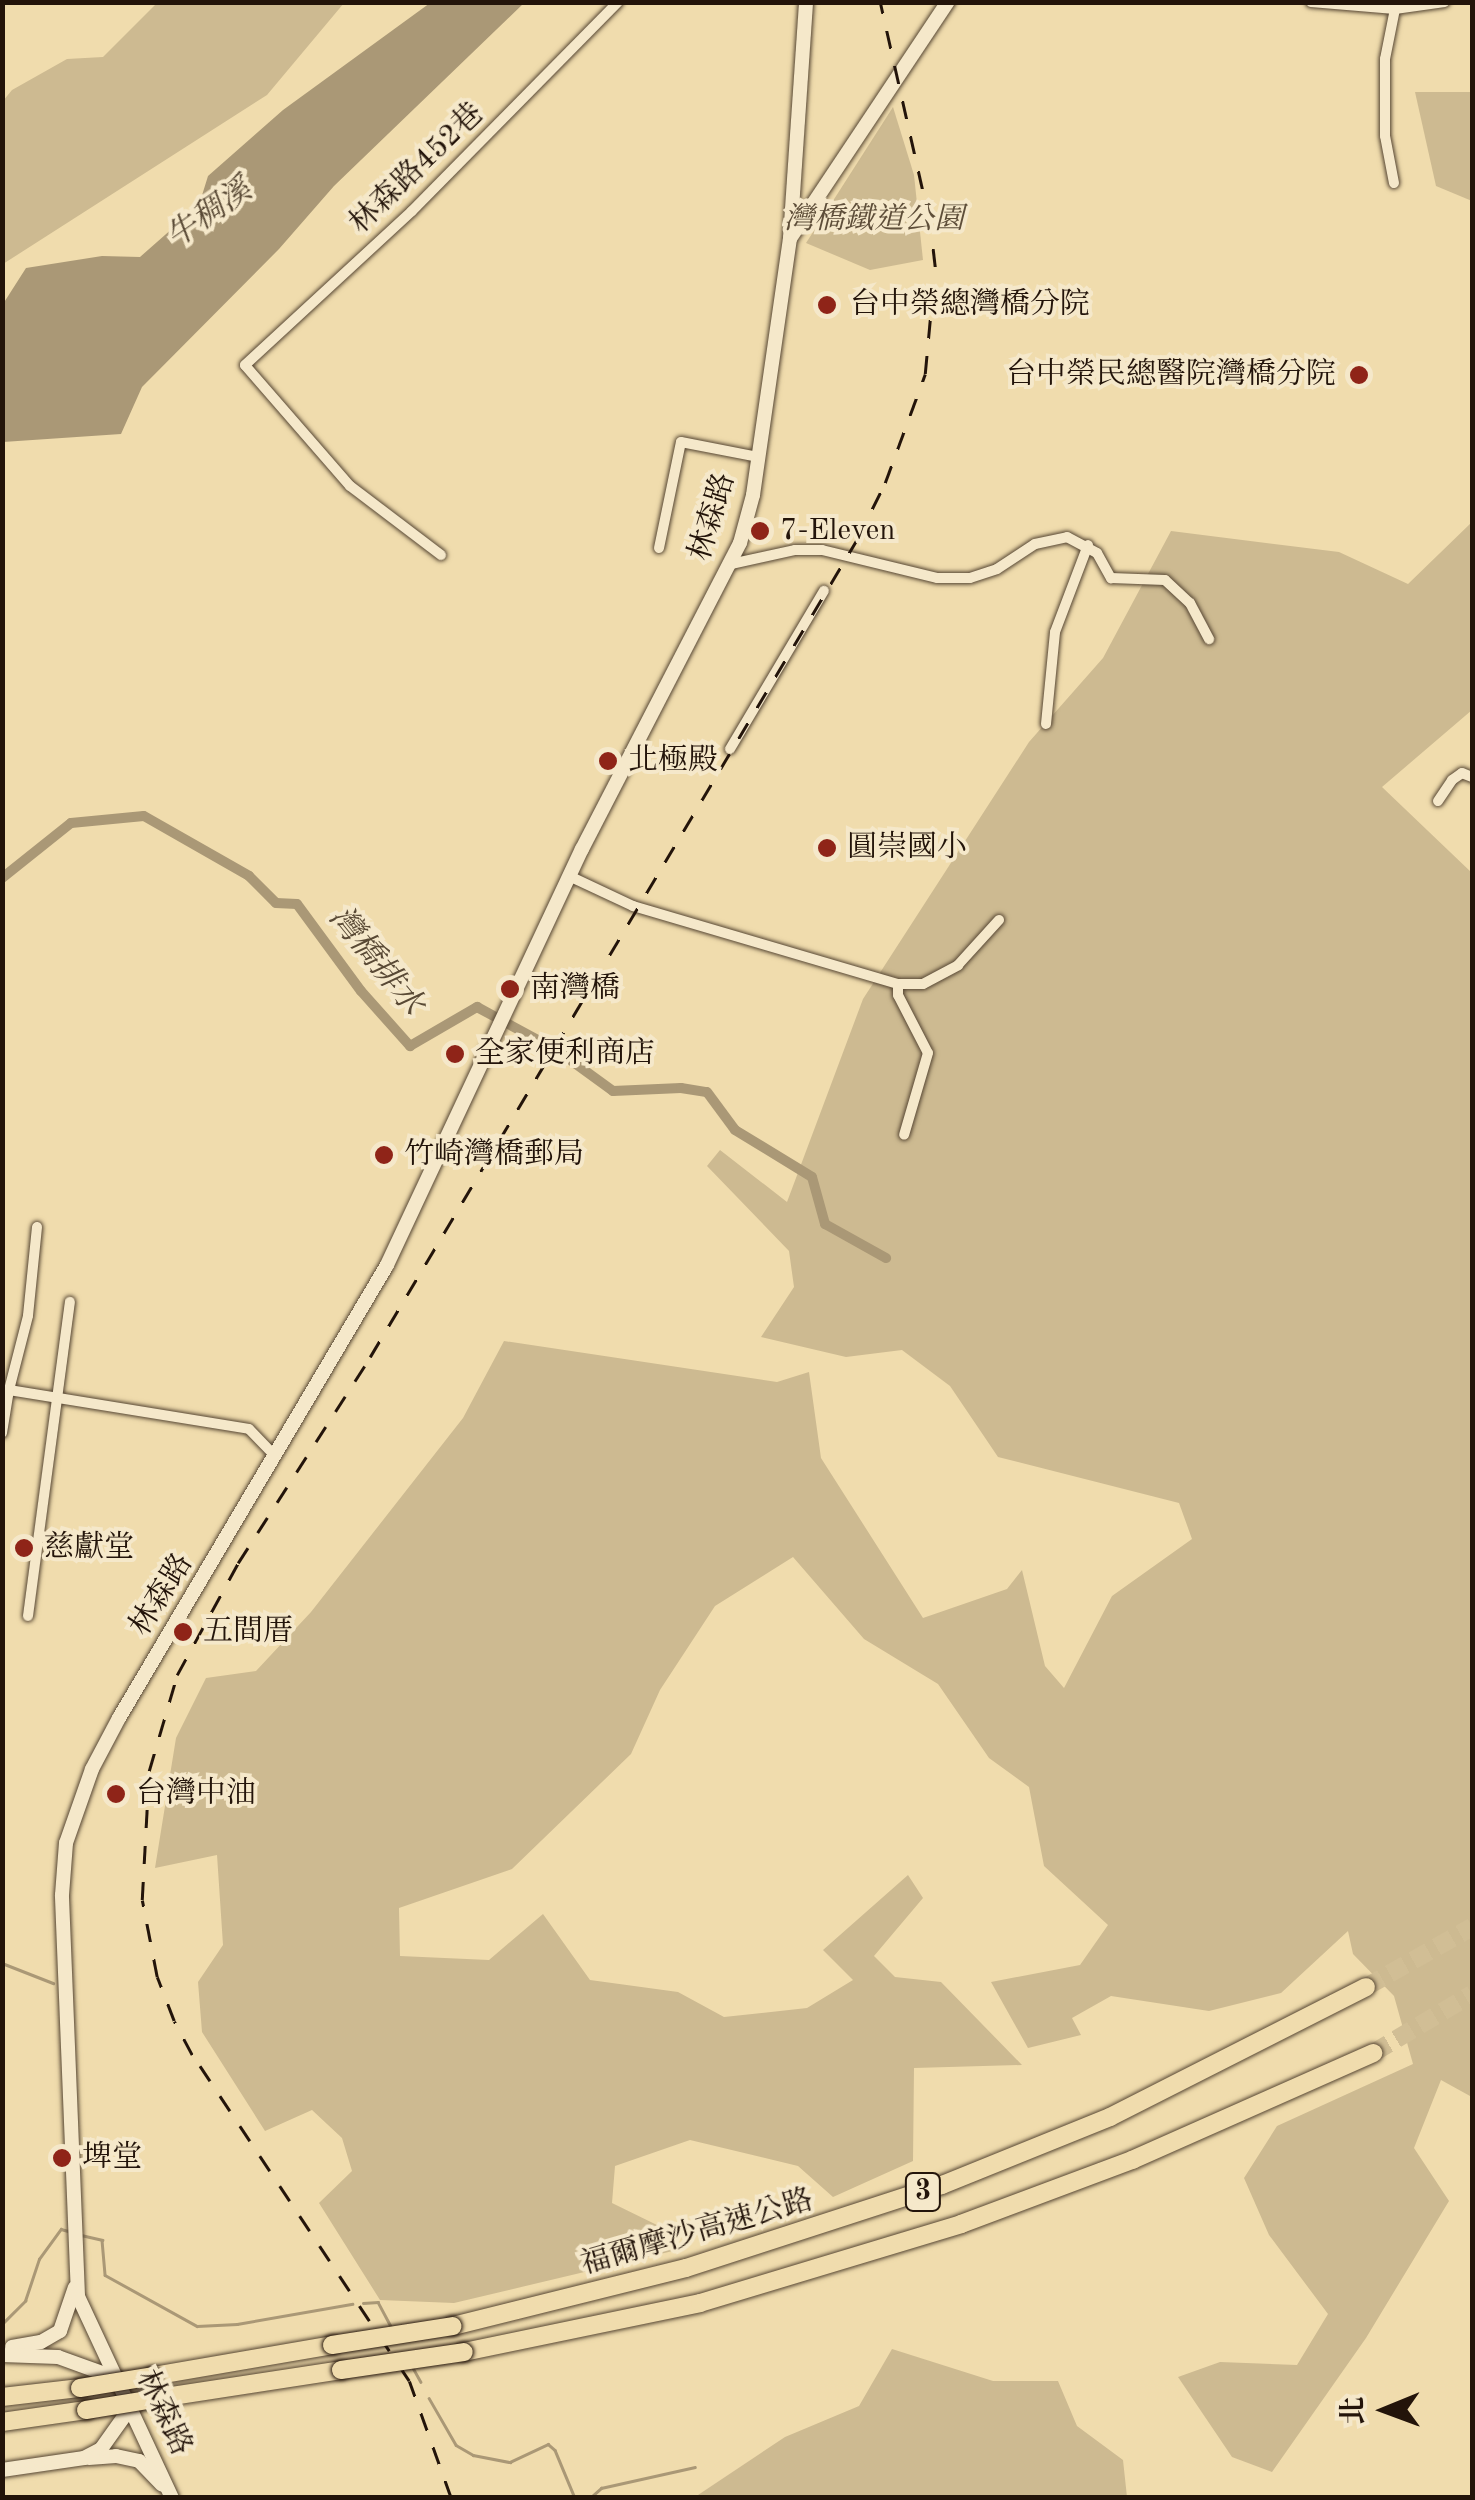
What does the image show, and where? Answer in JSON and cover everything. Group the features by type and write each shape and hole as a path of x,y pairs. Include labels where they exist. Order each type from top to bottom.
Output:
{"highway":[{"name":"福爾摩沙高速公路","path":"4,2396 80,2388 453,2326 686,2268 942,2185 1110,2116 1366,1986"},
{"name":"福爾摩沙高速公路","path":"2,2422 464,2352 700,2303 961,2224 1132,2160 1373,2053"}],"main road":[{"name":"林森路","path":"171,2496 78,2296 62,1895 66,1844 92,1768 119,1718 396,1248 568,876 731,564 753,495 790,238 806,2"},
{"path":"790,238 948,2"},
{"path":"2,2352 41,2342 60,2331 77,2282"},
{"path":"2,2352 58,2358 116,2378"},
{"path":"84,2458 101,2450 131,2407"},
{"path":"2,2470 116,2456 139,2461 171,2496"}],"street":[{"name":"林森路452巷","path":"441,555 350,486 245,364 412,211 618,2"},
{"path":"1311,2 1395,9 1445,2"},
{"path":"1394,182 1385,136 1385,59 1395,9"},
{"path":"659,548 681,442 758,458"},
{"path":"731,564 795,550 822,550 937,578 970,578 996,569 1035,544 1067,537 1088,545 1111,578 1165,580 1190,603 1209,638"},
{"path":"1046,724 1056,632 1088,545"},
{"path":"730,749 824,591"},
{"path":"1438,800 1452,780 1462,774 1472,777"},
{"path":"568,876 634,906 898,984 923,984 958,965 999,920"},
{"path":"898,984 898,995 928,1053 904,1134"},
{"path":"2,1433 28,1316 37,1227"},
{"path":"28,1616 70,1302"},
{"path":"9,1390 249,1429 276,1456"}],"green space":[{"path":"157,3 344,3 267,95 3,264 3,101 12,90 67,59 103,57"},
{"path":"1415,92 1472,92 1472,201 1436,186"},
{"name":"灣橋鐵道公園","path":"893,107 914,175 923,260 870,270 806,243"},
{"path":"1472,522 1472,710 1382,787 1472,873 1472,2105 1470,2096 1441,2080 1414,2148 1449,2201 1366,2338 1272,2472 1232,2457 1178,2377 1220,2362 1297,2365 1328,2314 1269,2235 1244,2178 1277,2126 1413,2064 1394,1996 1353,1954 1348,1931 1281,1993 1209,2011 1111,1996 1072,2018 1081,2035 1028,2048 991,1982 1080,1965 1108,1925 1044,1866 1029,1787 989,1758 938,1684 864,1639 793,1557 715,1606 660,1690 631,1754 512,1869 399,1908 400,1956 489,1960 543,1914 590,1980 678,1992 724,2017 807,2008 853,1980 823,1950 908,1875 923,1898 874,1956 895,1977 941,1982 1022,2065 914,2068 913,2161 833,2197 798,2166 690,2140 615,2166 612,2203 659,2226 677,2250 454,2303 380,2300 319,2203 352,2171 342,2138 312,2110 265,2131 202,2032 198,1982 223,1945 217,1855 155,1868 176,1738 206,1678 256,1671 311,1612 463,1418 504,1341 777,1382 809,1372 821,1458 923,1618 1007,1589 1022,1570 1045,1666 1064,1688 1112,1596 1192,1539 1179,1503 998,1457 950,1386 902,1350 846,1357 761,1337 794,1287 789,1251 707,1166 720,1150 787,1202 863,999 1029,742 1103,658 1171,531 1339,552 1408,584"},
{"path":"892,2349 993,2381 1058,2381 1077,2426 1123,2460 1127,2497 695,2497 785,2437 859,2406"}],"water":[{"name":"牛稠溪","path":"430,3 524,3 334,186 279,249 142,387 121,434 3,442 3,304 26,268 102,256 140,257 199,205 208,176 283,110"}],"waterway":[{"name":"灣橋排水","path":"2,878 71,823 144,816 249,876 276,903 297,904 361,991 410,1046 477,1007 558,1051 613,1091 681,1088 707,1092 735,1130 812,1177 825,1224 886,1258"},
{"path":"2,1963 53,1983"},
{"path":"2,2324 25,2301 39,2259 61,2229 68,2231"},
{"path":"81,2235 102,2240 105,2275 197,2326 237,2324 352,2304"},
{"path":"363,2303 378,2302 392,2328"},
{"path":"412,2366 421,2382"},
{"path":"429,2398 456,2445 473,2455 510,2462 548,2444 555,2450 575,2498"},
{"path":"590,2498 601,2488 695,2467"}],"tunnel":[{"path":"1366,1987 1472,1927"},
{"path":"1373,2053 1472,1994"}],"railway":[{"path":"451,2498 409,2381 192,2055 174,2021 157,1977 142,1900 149,1771 177,1675 238,1563 370,1357 856,541 885,483 925,374 935,267 930,224 880,2"}],"place":[{"name":"台中榮總灣橋分院","path":"827,305"},
{"name":"台中榮民總醫院灣橋分院","path":"1359,375"},
{"name":"7-Eleven","path":"760,531"},
{"name":"北極殿","path":"608,761"},
{"name":"圓崇國小","path":"827,848"},
{"name":"南灣橋","path":"510,989"},
{"name":"全家便利商店","path":"455,1054"},
{"name":"竹崎灣橋郵局","path":"384,1155"},
{"name":"慈獻堂","path":"24,1548"},
{"name":"五間厝","path":"183,1632"},
{"name":"台灣中油","path":"116,1794"},
{"name":"埤堂","path":"62,2158"}]}
